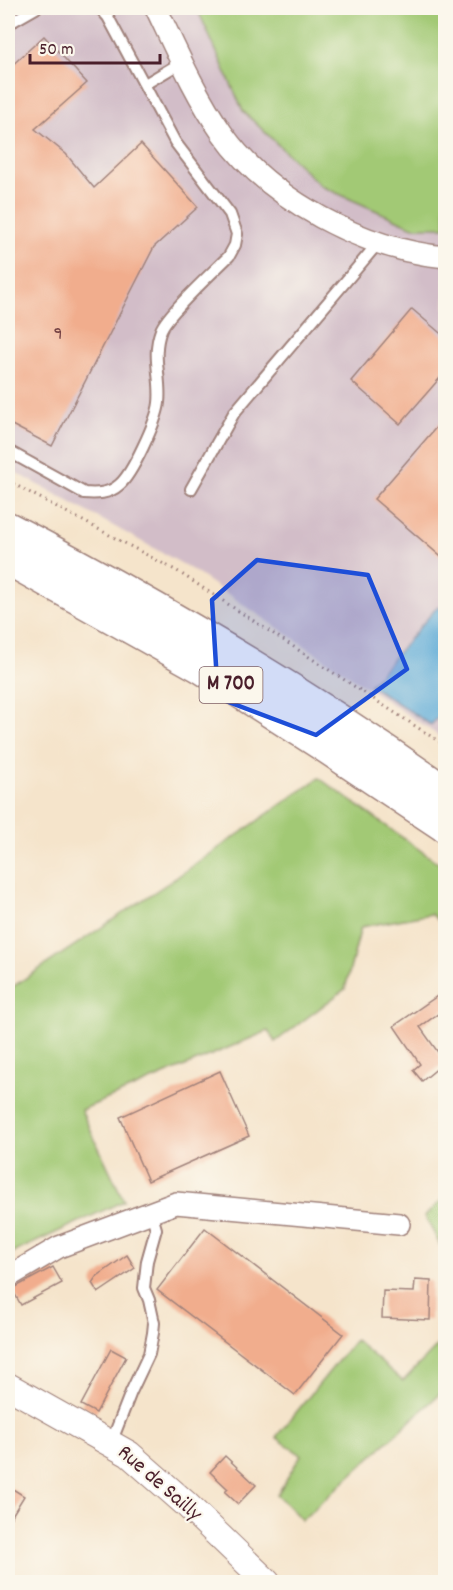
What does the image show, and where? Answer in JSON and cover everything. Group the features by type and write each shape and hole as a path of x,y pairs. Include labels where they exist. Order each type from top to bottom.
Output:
{"highway":[{"name":"M 700","path":"8,529 186,626 287,688 446,794"},
{"name":"M 700","path":"8,558 201,666 446,826"}],"street":[{"path":"156,8 199,97 238,154 260,174 303,206 351,232 408,251 446,257"},
{"path":"8,1277 59,1247 176,1203 399,1224"},
{"name":"Rue de Sailly","path":"8,1386 129,1454 267,1582"}],"lane":[{"path":"8,24 36,8"},
{"path":"8,451 84,493 98,494 118,486 128,476 157,416 159,402 156,354 162,327 229,256 235,245 237,234 230,214 175,142 108,17 100,8"},
{"path":"145,84 182,62"},
{"path":"192,489 234,413 379,242"},
{"path":"111,1443 149,1354 153,1333 154,1323 144,1288 147,1261 156,1229 151,1212"}],"path":[{"path":"8,481 177,571 446,746"}],"highlighted area":[{"path":"257,560 368,575 407,669 316,735 218,698 212,600"}],"shaded area":[{"path":"8,8 197,8 243,111 413,227 445,227 445,740 186,566 8,468"}],"green space":[{"path":"197,8 445,8 445,227 413,227 321,186 243,111"},
{"path":"319,778 445,868 445,926 431,914 361,927 345,989 275,1042 268,1031 81,1110 124,1201 8,1255 8,990 177,877"},
{"path":"445,1197 445,1241 440,1245 425,1216"},
{"path":"445,1338 445,1389 302,1520 277,1495 301,1455 276,1437 355,1340 403,1381"}],"water":[{"path":"438,606 445,613 445,709 431,725 370,685"}],"building":[{"path":"44,36 87,83 35,129 66,154 94,188 141,144 198,207 154,247 52,446 8,423 8,69"},
{"path":"412,309 446,338 446,371 400,424 351,381"},
{"path":"446,416 446,561 374,499"},
{"path":"446,990 446,1008 420,1027 445,1062 422,1081 413,1070 420,1064 394,1026"},
{"path":"220,1071 249,1136 148,1181 120,1117"},
{"path":"205,1228 343,1334 295,1395 157,1290"},
{"path":"127,1255 135,1268 98,1293 92,1283 96,1277"},
{"path":"53,1267 62,1283 21,1305 12,1289"},
{"path":"415,1280 431,1281 430,1320 382,1318 383,1291 414,1292"},
{"path":"111,1349 126,1357 96,1413 81,1405"},
{"path":"225,1456 256,1485 238,1504 225,1492 228,1489 210,1472"},
{"path":"8,1486 24,1496 8,1522"}]}
